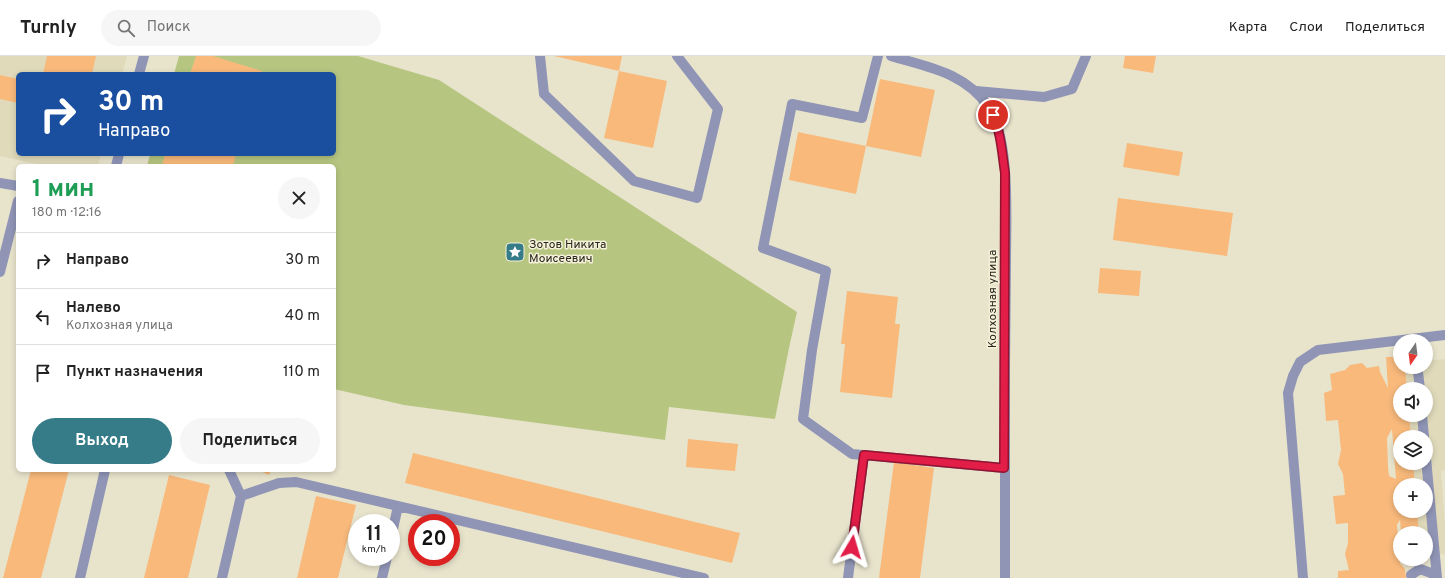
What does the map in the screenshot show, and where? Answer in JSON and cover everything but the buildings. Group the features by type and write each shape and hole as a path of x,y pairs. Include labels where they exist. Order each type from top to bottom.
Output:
{"street":[{"path":"140,72 144,56"},
{"path":"540,56 544,94 634,181 697,198 718,109 677,56"},
{"path":"878,56 862,118 792,104 763,248 826,270 812,350 803,419 852,454 1004,468"},
{"name":"Колхозная улица","path":"891,56 959,78 976,91 989,107 1001,139 1005,173 1005,578"},
{"path":"976,91 1044,97 1072,89 1086,56"},
{"path":"0,183 16,186"},
{"path":"0,272 16,209"},
{"path":"1303,578 1288,393 1293,376 1300,362 1318,350 1445,335"},
{"path":"848,578 864,455"},
{"path":"1427,470 1437,578"},
{"path":"80,578 105,472"},
{"path":"222,578 242,496 230,472"},
{"path":"242,496 279,483 296,482 704,578"},
{"path":"396,514 398,506"},
{"path":"382,578 385,566"},
{"path":"1411,575 1420,569 1431,573 1437,578"}],"shaded area":[{"path":"0,56 127,56 123,72 16,72 16,156 100,156 98,164 37,164 0,156"},
{"path":"1445,359 1445,470 1441,471 1445,523 1445,554 1433,555 1433,526 1418,526 1418,518 1433,518 1433,478 1414,478 1414,470 1433,470 1433,430 1410,430 1410,422 1433,422 1433,382 1406,382 1406,374 1433,374 1433,360"}],"green space":[{"path":"179,56 358,56 439,80 797,312 775,419 669,407 665,440 404,405 336,389 336,164 148,164 150,156 336,156 336,72 175,72"}],"place":[{"name":"Зотов Никита Моисеевич","path":"515,252"}],"route":[{"path":"852,547 864,455 1004,468 1006,233 1005,173 1001,139 993,115"}]}
